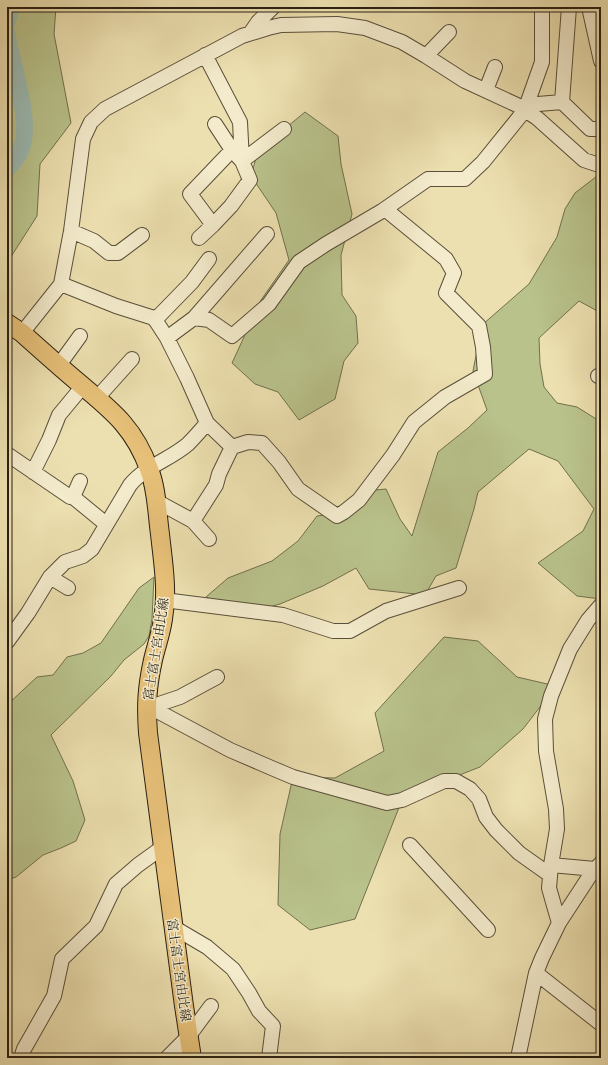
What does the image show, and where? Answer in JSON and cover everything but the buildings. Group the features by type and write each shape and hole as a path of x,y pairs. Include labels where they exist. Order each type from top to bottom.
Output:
{"main road":[{"name":"富士富士宮由比線","path":"7,323 22,333 82,386 112,410 138,443 150,469 156,501 164,568 164,600 163,619 153,660 148,706 148,733 192,1058"}],"street":[{"path":"251,32 258,22 273,7"},
{"path":"194,318 209,320 232,336 269,304 299,262 385,208 428,178 465,179 483,162 526,108 542,62 542,7"},
{"path":"562,102 569,7"},
{"path":"589,7 601,61"},
{"path":"22,333 60,284 71,231 83,139 91,122 105,108 251,32 281,25 338,24 365,28 402,42 465,81 526,108 584,160 601,164"},
{"path":"426,56 449,32"},
{"path":"205,55 240,122 242,161"},
{"path":"486,90 495,67"},
{"path":"526,108 562,102"},
{"path":"562,102 590,129 601,129"},
{"path":"199,238 231,206 250,180 242,161 232,150 215,124"},
{"path":"242,161 284,129"},
{"path":"213,225 190,194 232,150"},
{"path":"194,521 216,485 219,474 232,447 248,442 262,443 279,462 298,489 337,516 360,500 393,455 414,422 445,397 485,374 483,347 479,326 446,293 454,273 446,259 385,208"},
{"path":"71,231 94,241 109,253 118,253 142,235"},
{"path":"167,338 194,318 267,234"},
{"path":"155,320 192,282 209,259"},
{"path":"60,284 116,306 154,318 167,338 188,378 208,423 232,447"},
{"path":"59,366 80,336"},
{"path":"97,398 132,359"},
{"path":"33,472 49,440 59,415 82,386"},
{"path":"8,638 28,613 50,577 65,562 83,556 92,548 137,476 188,444 208,423"},
{"path":"7,454 70,497 73,497 106,524"},
{"path":"73,497 80,482"},
{"path":"156,501 194,521 209,539"},
{"path":"50,577 68,588"},
{"path":"164,600 283,615 333,631 350,631 386,611 459,588"},
{"path":"559,923 549,888 550,870 557,830 556,809 546,751 545,719 551,696 570,649 588,620 601,605"},
{"path":"148,706 180,697 217,677"},
{"path":"148,706 230,750 293,777 387,803 402,800 444,781 456,781 470,789 479,799 486,817 496,830 519,853 550,870 598,866"},
{"path":"410,845 488,930"},
{"path":"21,1058 24,1049 54,996 62,959 96,926 116,884 138,865 163,847"},
{"path":"518,1058 536,973 542,958 559,923 598,866"},
{"path":"174,927 207,947 233,969 259,1011 273,1026 269,1058"},
{"path":"536,973 601,1024"},
{"path":"167,1058 188,1037 211,1006"}],"green space":[{"path":"7,7 56,7 54,34 71,123 40,164 37,216 7,263 7,127 11,118 7,106"},
{"path":"305,112 338,136 341,164 352,214 341,255 342,295 356,316 358,343 344,361 335,399 299,420 278,392 255,384 232,363 261,300 289,260 276,213 251,176 258,151"},
{"path":"601,173 601,313 579,301 539,338 540,364 544,387 557,403 577,407 601,422 601,599 577,596 538,563 583,531 594,509 558,461 529,449 478,492 456,568 436,576 425,595 369,589 356,568 323,586 280,604 262,609 241,611 206,597 228,578 272,561 298,541 317,516 347,512 366,491 386,489 400,519 412,536 438,452 468,428 487,410 473,371 482,325 529,284 557,237 565,209 575,193"},
{"path":"154,577 152,619 149,636 144,644 124,660 111,676 51,735 73,781 85,820 76,841 43,855 16,877 7,880 7,705 37,677 53,675 67,657 83,653 101,643 139,588"},
{"path":"444,637 478,641 517,677 556,686 523,729 480,767 402,800 355,919 310,930 278,905 280,834 293,777 335,778 384,751 375,713"}],"waterway":[{"path":"7,22 11,7"},
{"path":"7,33 20,93 24,125 24,140 20,152 7,169"}]}
